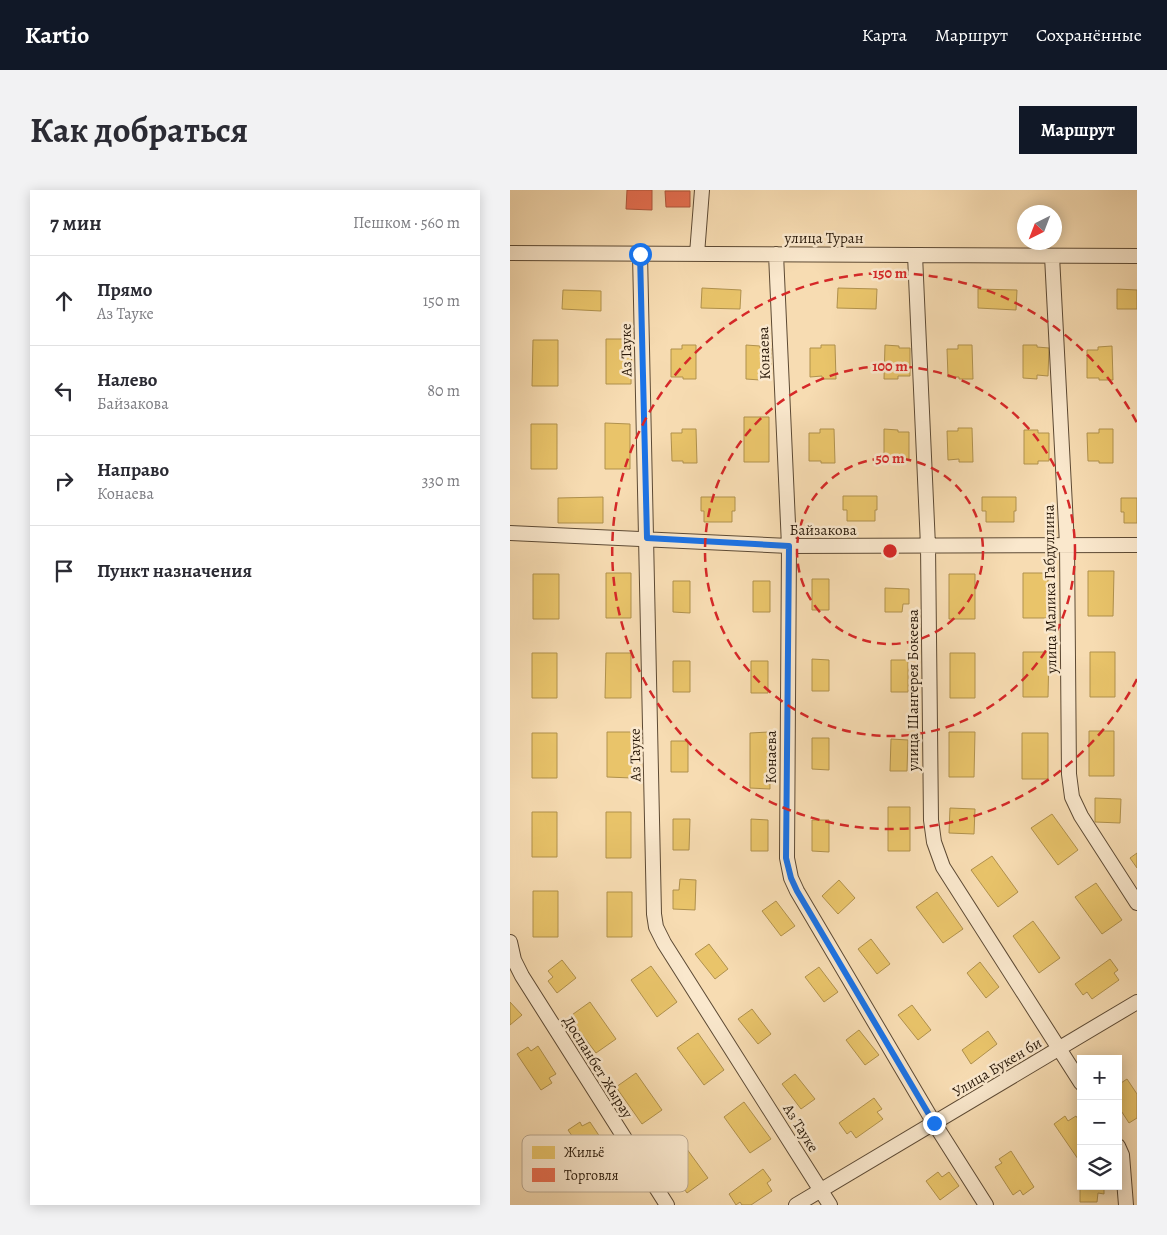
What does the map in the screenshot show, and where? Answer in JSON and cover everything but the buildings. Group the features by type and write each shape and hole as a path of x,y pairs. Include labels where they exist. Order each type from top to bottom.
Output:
{"street":[{"path":"697,254 702,190"},
{"name":"улица Туран","path":"510,253 1137,256"},
{"name":"Аз Тауке","path":"640,254 656,927 664,943 830,1205"},
{"name":"Конаева","path":"776,254 789,546 786,858 791,878 802,900 934,1123 986,1205"},
{"name":"улица Шангерея Бокеева","path":"915,255 928,546 931,820 934,842 944,866 1077,1076"},
{"name":"улица Малика Габдуллина","path":"1052,256 1067,545 1069,774 1072,797 1081,816 1137,903"},
{"name":"Байзакова","path":"510,533 789,546 1137,545"},
{"name":"Доспанбет Жырау","path":"510,942 514,960 522,976 623,1135"},
{"name":"Улица Букен би","path":"796,1205 1137,1002"},
{"path":"1122,1155 1126,1205"},
{"name":"Доспанбет Жырау","path":"659,1192 667,1205"}],"route":[{"path":"640,254 647,538 789,546 786,858 791,878 934,1123"}]}
